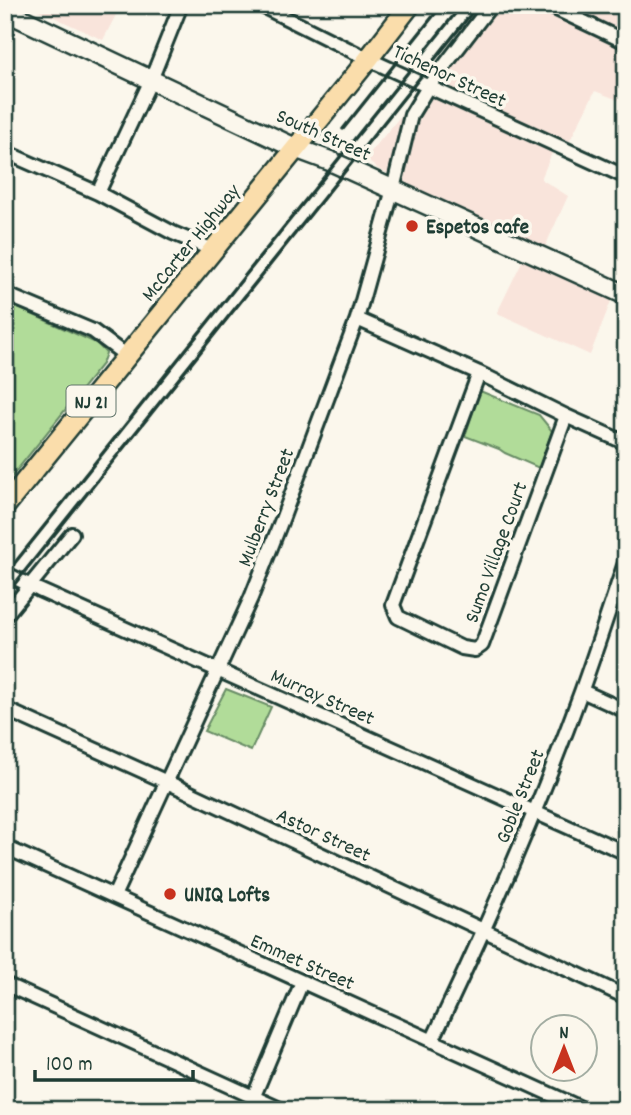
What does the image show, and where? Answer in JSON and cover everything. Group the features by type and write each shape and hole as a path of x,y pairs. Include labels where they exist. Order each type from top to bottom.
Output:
{"main road":[{"name":"McCarter Highway","path":"5,506 410,5"},
{"name":"South Street","path":"5,11 295,148 330,161 626,295"}],"street":[{"path":"98,193 151,80 181,5"},
{"name":"Tichenor Street","path":"260,5 368,59 626,177"},
{"name":"Mulberry Street","path":"114,896 251,598 267,557 357,319 411,115 428,87 491,5"},
{"path":"548,5 626,42"},
{"path":"5,152 98,193 173,233 213,250"},
{"path":"5,294 93,331 128,357"},
{"path":"357,319 626,443"},
{"name":"Sumo Village Court","path":"479,373 393,605 398,617 461,648 475,650 482,645 566,416"},
{"path":"5,616 72,534"},
{"name":"Goble Street","path":"432,1041 484,930 534,811 582,691 623,576 626,560"},
{"name":"Murray Street","path":"5,573 626,853"},
{"path":"582,691 626,710"},
{"name":"Astor Street","path":"5,709 626,997"},
{"name":"Emmet Street","path":"5,847 585,1110"},
{"path":"248,1110 302,982"},
{"path":"5,984 282,1110"}],"shaded area":[{"path":"28,5 121,5 103,40"},
{"path":"492,5 625,5 612,38 626,45 626,103 595,91 564,152 554,148 541,179 568,196 539,260 613,296 590,355 497,313 526,253 365,159"}],"green space":[{"path":"5,302 96,343 106,353 102,364 5,485"},
{"path":"480,391 539,415 552,431 539,468 465,436"},
{"path":"226,689 271,707 251,751 204,731"}],"railway":[{"path":"343,129 442,5"},
{"path":"5,575 462,5"},
{"path":"5,596 478,5"}],"place":[{"name":"Espetos cafe","path":"412,226"},
{"name":"UNIQ Lofts","path":"170,894"}]}
